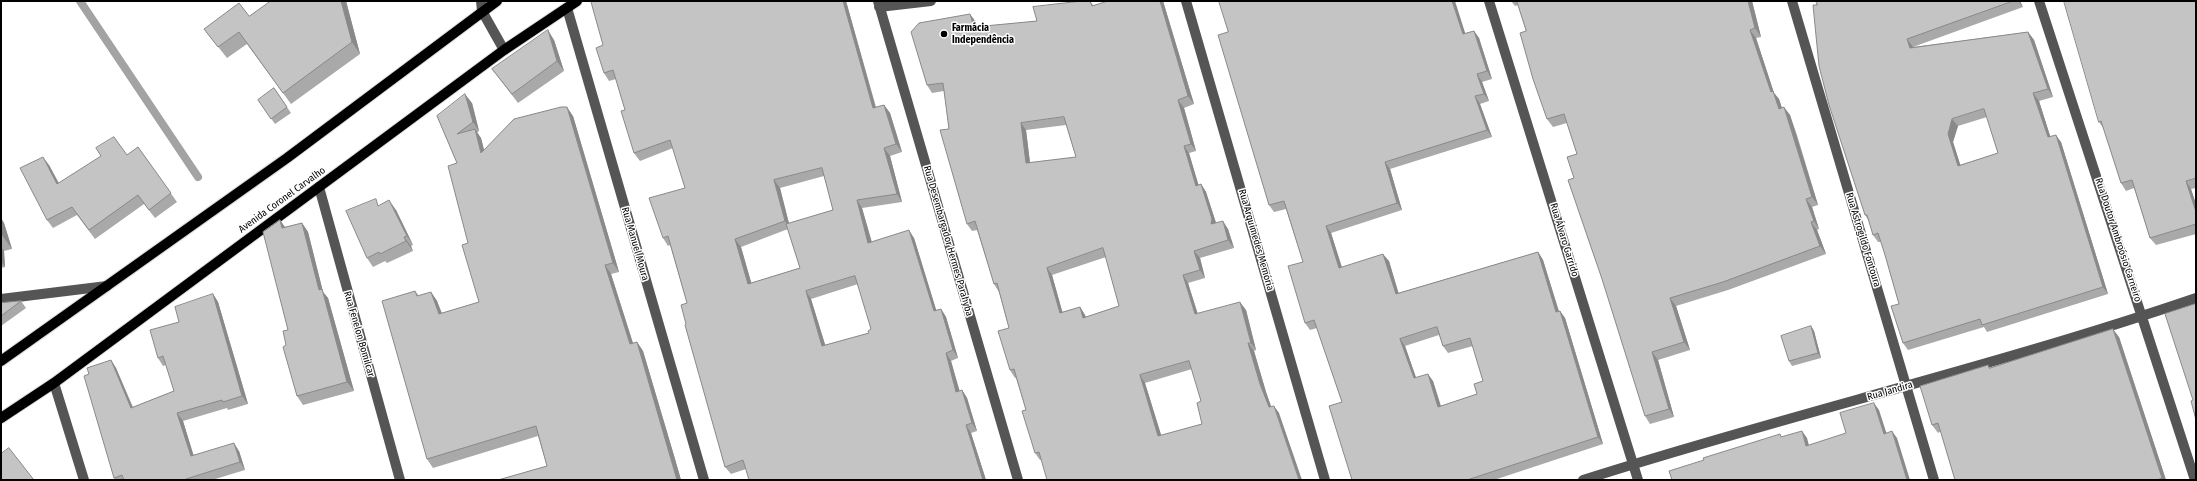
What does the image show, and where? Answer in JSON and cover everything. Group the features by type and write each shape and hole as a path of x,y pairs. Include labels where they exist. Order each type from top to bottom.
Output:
{"main road":[{"path":"1,362 287,158 497,1"},
{"name":"Avenida Coronel Carvalho","path":"1,418 54,383 504,50 577,1"}],"street":[{"path":"481,1 482,12 504,50"},
{"path":"879,4 931,1"},
{"name":"Rua Arquimedes Memória","path":"1186,1 1325,480"},
{"name":"Rua Álvaro Garrido","path":"1489,1 1638,480"},
{"name":"Rua Astrogildo Fontoura","path":"1792,1 1934,480"},
{"name":"Rua Doutor Ambroósio Carneiro","path":"2039,1 2195,480"},
{"name":"Rua Desembargador Hermes Parahyba","path":"879,4 1018,480"},
{"name":"Rua Manuel Moura","path":"567,8 704,480"},
{"name":"Rua Fenelon Bomilcar","path":"319,187 400,480"},
{"path":"1,299 107,286"},
{"name":"Rua Jandira","path":"1583,480 1634,464 1907,387 2142,316 2196,298"},
{"path":"54,383 84,480"}],"building":[{"path":"271,1 341,1 352,42 283,93 239,32 218,47 204,29 239,3 249,16"},
{"path":"843,1 873,108 884,105 896,144 884,148 897,194 857,200 868,243 909,230 934,311 941,309 953,350 946,353 956,392 962,390 972,423 966,425 983,480 749,480 743,460 725,467 685,325 681,305 687,303 668,236 663,238 649,198 685,188 670,140 634,153 621,111 625,110 613,70 604,73 596,48 603,45 591,2","holes":["822,168 833,210 786,224 800,268 748,284 735,239 785,221 774,180","855,276 871,329 868,331 869,333 822,346 806,291"]},
{"path":"1082,1 1090,1 1092,6 1108,1 1160,1 1188,96 1178,100 1191,144 1184,146 1196,186 1201,184 1212,219 1211,224 1223,221 1228,240 1194,251 1200,270 1183,275 1195,314 1240,302 1251,343 1248,343 1260,384 1269,407 1274,406 1299,480 1047,480 1039,452 1035,453 1022,411 1026,410 1014,369 1010,370 998,331 1009,328 997,283 994,284 975,221 967,224 940,130 949,129 943,83 927,85 911,32 919,23 970,14 974,27 1037,21 1033,7","holes":["1064,117 1076,157 1026,163 1021,123","1103,248 1119,306 1083,318 1080,307 1060,313 1047,268","1189,361 1201,401 1197,403 1202,424 1158,436 1140,375"]},
{"path":"1219,1 1452,1 1463,34 1474,31 1487,71 1477,74 1484,94 1475,96 1487,130 1385,162 1397,203 1326,226 1339,268 1383,254 1396,294 1538,252 1556,312 1560,311 1598,437 1467,480 1352,480 1329,406 1342,402 1314,320 1305,323 1288,266 1303,262 1284,201 1269,205 1218,35 1228,32","holes":["1437,327 1443,346 1470,338 1483,381 1474,384 1477,394 1438,407 1428,374 1414,378 1400,339"]},
{"path":"1517,1 1748,1 1755,28 1750,30 1771,92 1773,91 1779,109 1784,107 1812,197 1806,199 1814,221 1811,222 1820,246 1723,282 1670,298 1684,342 1652,352 1669,409 1645,416 1602,279 1568,180 1574,178 1567,157 1577,154 1564,114 1547,119 1533,79 1520,33 1526,31"},
{"path":"1816,1 2013,1 1907,39 1910,48 2028,32 2048,89 2033,93 2048,137 2056,135 2103,287 1982,325 1980,319 1903,343 1891,306 1899,304 1885,255 1878,233 1873,235 1867,215 1865,215 1829,105 1819,66 1813,5 1817,5","holes":["1984,109 1998,153 1958,166 1948,134 1952,119"]},
{"path":"2064,1 2196,1 2196,178 2186,181 2196,212 2196,224 2150,238 2132,180 2121,183 2101,121 2099,122"},
{"path":"548,30 557,61 512,94 492,69"},
{"path":"274,88 287,107 271,119 258,100"},
{"path":"465,94 473,122 457,134 475,129 481,153 514,119 561,107 567,107 613,263 605,265 630,344 637,342 677,480 498,480 547,466 536,426 427,459 382,301 415,291 417,296 431,292 439,314 479,302 462,245 468,243 448,166 457,163 437,116"},
{"path":"114,137 127,155 138,147 171,193 149,210 138,195 89,230 72,207 47,220 20,168 43,157 57,184 101,156 96,148"},
{"path":"376,199 378,206 389,200 407,236 404,237 406,241 380,254 379,252 367,258 346,211"},
{"path":"280,220 282,228 302,223 319,290 322,289 347,382 297,396 283,347 286,345 283,331 288,330 263,232"},
{"path":"213,294 242,396 177,413 191,456 234,443 240,462 186,479 187,480 124,480 122,475 114,478 84,376 89,374 87,368 111,360 131,408 174,391 163,356 158,358 150,330 179,322 175,307"},
{"path":"21,301 1,316 1,303"},
{"path":"2196,304 2196,420 2191,401 2193,400 2165,314"},
{"path":"1811,326 1818,353 1789,361 1781,336"},
{"path":"2113,329 2162,478 2157,480 1955,480 1938,423 1932,425 1920,386 1988,365 1989,368"},
{"path":"1874,403 1884,434 1892,431 1907,480 1672,480 1669,471 1704,460 1703,458 1780,434 1781,437 1802,431 1806,446 1846,433 1840,413"},
{"path":"9,448 34,480 1,480 1,454"}],"waterway":[{"path":"80,1 198,177"}],"place":[{"name":"Farmácia Independência","path":"944,34"}]}
